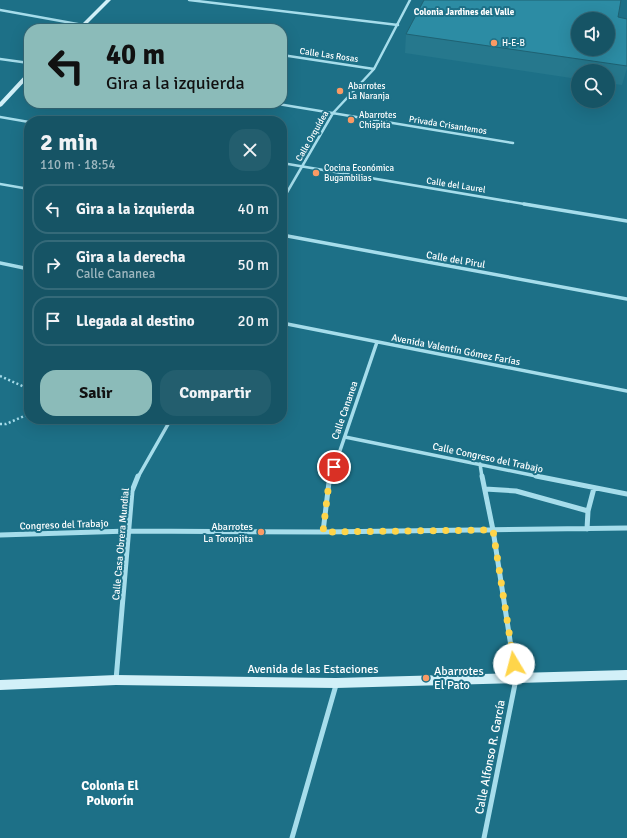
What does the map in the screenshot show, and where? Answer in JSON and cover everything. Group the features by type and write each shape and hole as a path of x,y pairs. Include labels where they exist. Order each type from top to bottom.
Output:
{"street":[{"path":"0,10 84,24 109,0"},
{"path":"189,0 398,25"},
{"name":"Calle Orquídea","path":"287,192 333,113 374,69 410,0"},
{"name":"Calle Las Rosas","path":"287,56 374,69"},
{"path":"0,58 24,62"},
{"path":"0,105 24,79"},
{"name":"Privada Crisantemos","path":"287,105 514,143"},
{"path":"0,117 24,121"},
{"name":"Calle del Laurel","path":"287,164 627,221"},
{"path":"0,184 24,188"},
{"name":"Calle del Pirul","path":"287,236 627,299"},
{"path":"0,263 24,268"},
{"name":"Avenida Valentín Gómez Farías","path":"287,324 627,391"},
{"name":"Calle Cananea","path":"323,532 329,482 377,342"},
{"name":"Calle Casa Obrera Mundial","path":"116,680 130,532 132,491 138,476 168,424"},
{"name":"Calle Congreso del Trabajo","path":"345,437 627,494"},
{"path":"480,464 493,530 516,679"},
{"path":"588,529 588,511 594,488"},
{"path":"485,489 516,491 588,511"},
{"name":"Congreso del Trabajo","path":"0,535 130,532 323,532 627,528"},
{"name":"Avenida de las Estaciones","path":"0,685 116,680 336,682 516,679 627,675"},
{"name":"Calle Alfonso R. García","path":"484,838 516,679"},
{"path":"292,838 336,682"}],"path":[{"path":"0,376 24,387"},
{"path":"0,424 6,424 24,416"}],"building":[{"name":"H-E-B","path":"424,0 621,0 618,17 627,19 627,66 406,34"}],"place":[{"name":"H-E-B","path":"494,43"},
{"name":"Abarrotes La Naranja","path":"340,91"},
{"name":"Abarrotes Chispita","path":"351,120"},
{"name":"Cocina Económica Bugambilias","path":"316,173"},
{"name":"Abarrotes La Toronjita","path":"261,532"},
{"name":"Abarrotes El Pato","path":"426,678"}],"district":[{"name":"Colonia Jardines del Valle","path":"464,12"},
{"name":"Colonia El Polvorín","path":"110,792"}],"route":[{"path":"334,467 329,482 323,532 493,530 514,664"}]}
